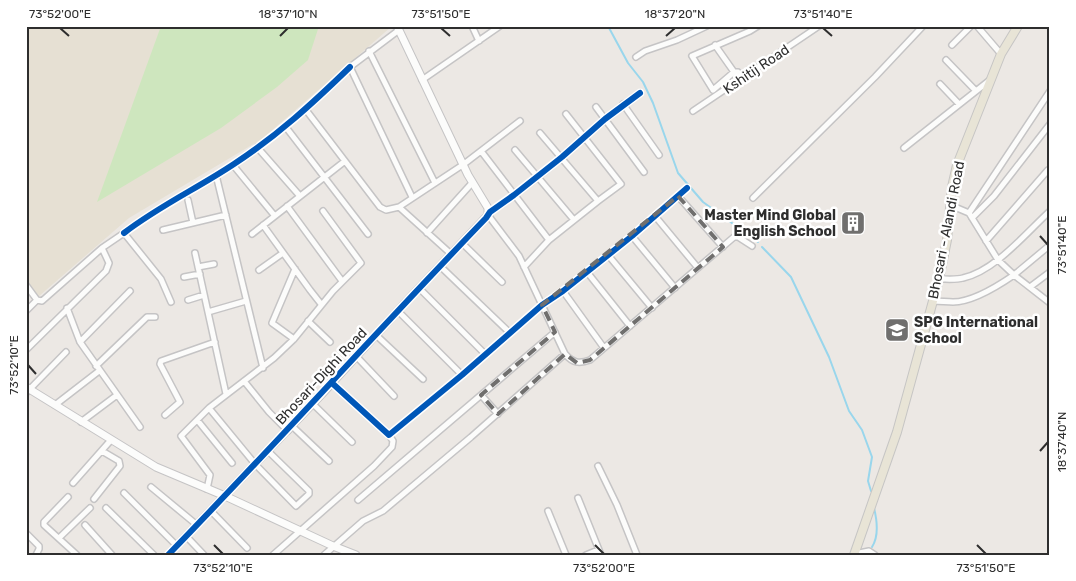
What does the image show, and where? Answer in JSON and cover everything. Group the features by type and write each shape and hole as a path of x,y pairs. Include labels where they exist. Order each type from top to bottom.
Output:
{"main road":[{"name":"Bhosari - Alandi Road","path":"854,554 894,441 939,279 947,240 956,166 990,79 1018,26"}],"street":[{"path":"472,26 479,41"},
{"path":"422,80 500,26"},
{"path":"636,56 644,50 677,40 707,26"},
{"path":"734,72 715,90 711,88 692,56 758,26"},
{"name":"Kshitij Road","path":"693,111 819,26"},
{"path":"753,198 875,77 923,26"},
{"path":"952,45 971,26"},
{"path":"977,26 1002,54"},
{"path":"26,285 37,300 40,302 44,300 102,248 146,216 233,165 306,110 350,67 398,28 472,183 489,214 519,256 565,354 571,361 577,363 590,360 736,237 752,246"},
{"path":"715,45 734,72 738,72 743,78"},
{"path":"369,52 435,183"},
{"path":"946,60 976,91"},
{"path":"350,67 412,197"},
{"path":"904,148 990,79"},
{"path":"940,84 959,104"},
{"path":"971,215 1050,91"},
{"path":"489,214 562,157 582,137 623,104 640,93"},
{"path":"623,104 659,155"},
{"path":"596,107 644,172"},
{"path":"306,110 380,207 386,210 399,207 464,164 520,121"},
{"path":"524,267 549,240 621,184 582,137 566,114"},
{"path":"971,215 986,206 1050,124"},
{"path":"285,126 368,234"},
{"path":"540,133 598,201"},
{"path":"257,147 300,195"},
{"path":"515,150 574,220"},
{"path":"481,151 549,240"},
{"path":"252,234 345,161"},
{"path":"233,165 274,216"},
{"path":"986,242 1048,170"},
{"path":"216,174 263,368"},
{"path":"427,233 472,183"},
{"path":"389,435 462,375 542,305 563,291 632,236 687,188"},
{"path":"678,196 723,247"},
{"path":"188,200 193,223"},
{"path":"950,205 971,215 998,260 1014,275 1049,301"},
{"path":"287,206 342,281"},
{"path":"399,207 451,254"},
{"path":"207,489 210,475 181,436 209,408 263,368 294,339 321,304 361,263 323,211"},
{"path":"939,279 962,279 976,274 998,260 1050,211"},
{"name":"Bhosari-Dighi Road","path":"168,555 313,404 398,310 489,214"},
{"path":"163,230 226,215"},
{"path":"655,216 698,268"},
{"path":"263,225 321,304"},
{"path":"124,232 161,279 171,302"},
{"path":"632,236 675,288"},
{"path":"462,243 502,282"},
{"path":"933,301 955,302 992,290 1014,275 1050,245"},
{"path":"26,350 109,267 102,248"},
{"path":"196,253 226,394"},
{"path":"259,270 283,253"},
{"path":"608,254 652,308"},
{"path":"198,268 214,264"},
{"path":"440,266 510,333"},
{"path":"294,339 272,323 295,269"},
{"path":"586,272 630,326"},
{"path":"1030,287 1050,272"},
{"path":"184,278 200,274"},
{"path":"419,288 485,354"},
{"path":"80,342 130,291"},
{"path":"563,291 604,348"},
{"path":"188,300 204,295"},
{"path":"26,311 37,300"},
{"path":"208,312 246,300"},
{"path":"67,308 80,342 140,426"},
{"path":"398,310 462,375"},
{"path":"55,405 98,368 147,317 155,317"},
{"path":"308,321 330,342"},
{"path":"358,500 555,332"},
{"path":"376,335 423,379"},
{"path":"165,415 180,402 160,364 161,361 215,342"},
{"path":"66,352 28,390 156,467 226,496 356,555"},
{"path":"324,555 362,521 383,511 498,414 565,354"},
{"path":"356,356 394,396"},
{"path":"244,381 269,412 329,461"},
{"path":"273,555 374,466 392,447 393,440 389,435 332,383"},
{"path":"81,422 117,395"},
{"path":"481,395 498,414"},
{"path":"313,404 352,442"},
{"path":"209,408 256,464 294,505 298,505 309,494 309,491 268,451"},
{"path":"198,421 232,463"},
{"path":"73,483 111,440"},
{"path":"94,499 120,466 119,461 102,451"},
{"path":"598,466 617,505 637,555"},
{"path":"151,487 197,525"},
{"path":"124,493 177,546"},
{"path":"68,497 44,522 45,527 77,555"},
{"path":"578,498 600,552 586,555"},
{"path":"59,538 90,508"},
{"path":"106,508 154,555"},
{"path":"548,510 566,555"},
{"path":"211,511 247,548"},
{"path":"85,525 112,555"},
{"path":"26,533 39,546 36,555"},
{"path":"186,536 204,555"},
{"path":"854,554 869,551 875,555"}],"highlighted area":[{"path":"678,196 723,247 590,360 577,363 565,354 498,414 481,395 555,332 542,305"}],"shaded area":[{"path":"26,26 391,27 262,139 129,218 38,297 26,279"}],"green space":[{"path":"161,26 319,26 308,60 277,87 221,128 97,202"}],"waterway":[{"path":"608,26 628,63 643,82 653,103 678,173 703,202 758,242"},
{"path":"762,247 791,277 829,357 849,411 862,430 872,457 868,481 871,491"},
{"path":"872,547 877,523 874,508"}],"cycle path":[{"path":"124,233 151,214 234,164 265,142 350,67"},
{"path":"168,555 490,212 562,157 605,119 640,93"},
{"path":"332,383 389,435 462,375 542,305 563,291 632,236 687,188"}],"place":[{"name":"Master Mind Global English School","path":"853,223"},
{"name":"SPG International School","path":"897,330"}]}
